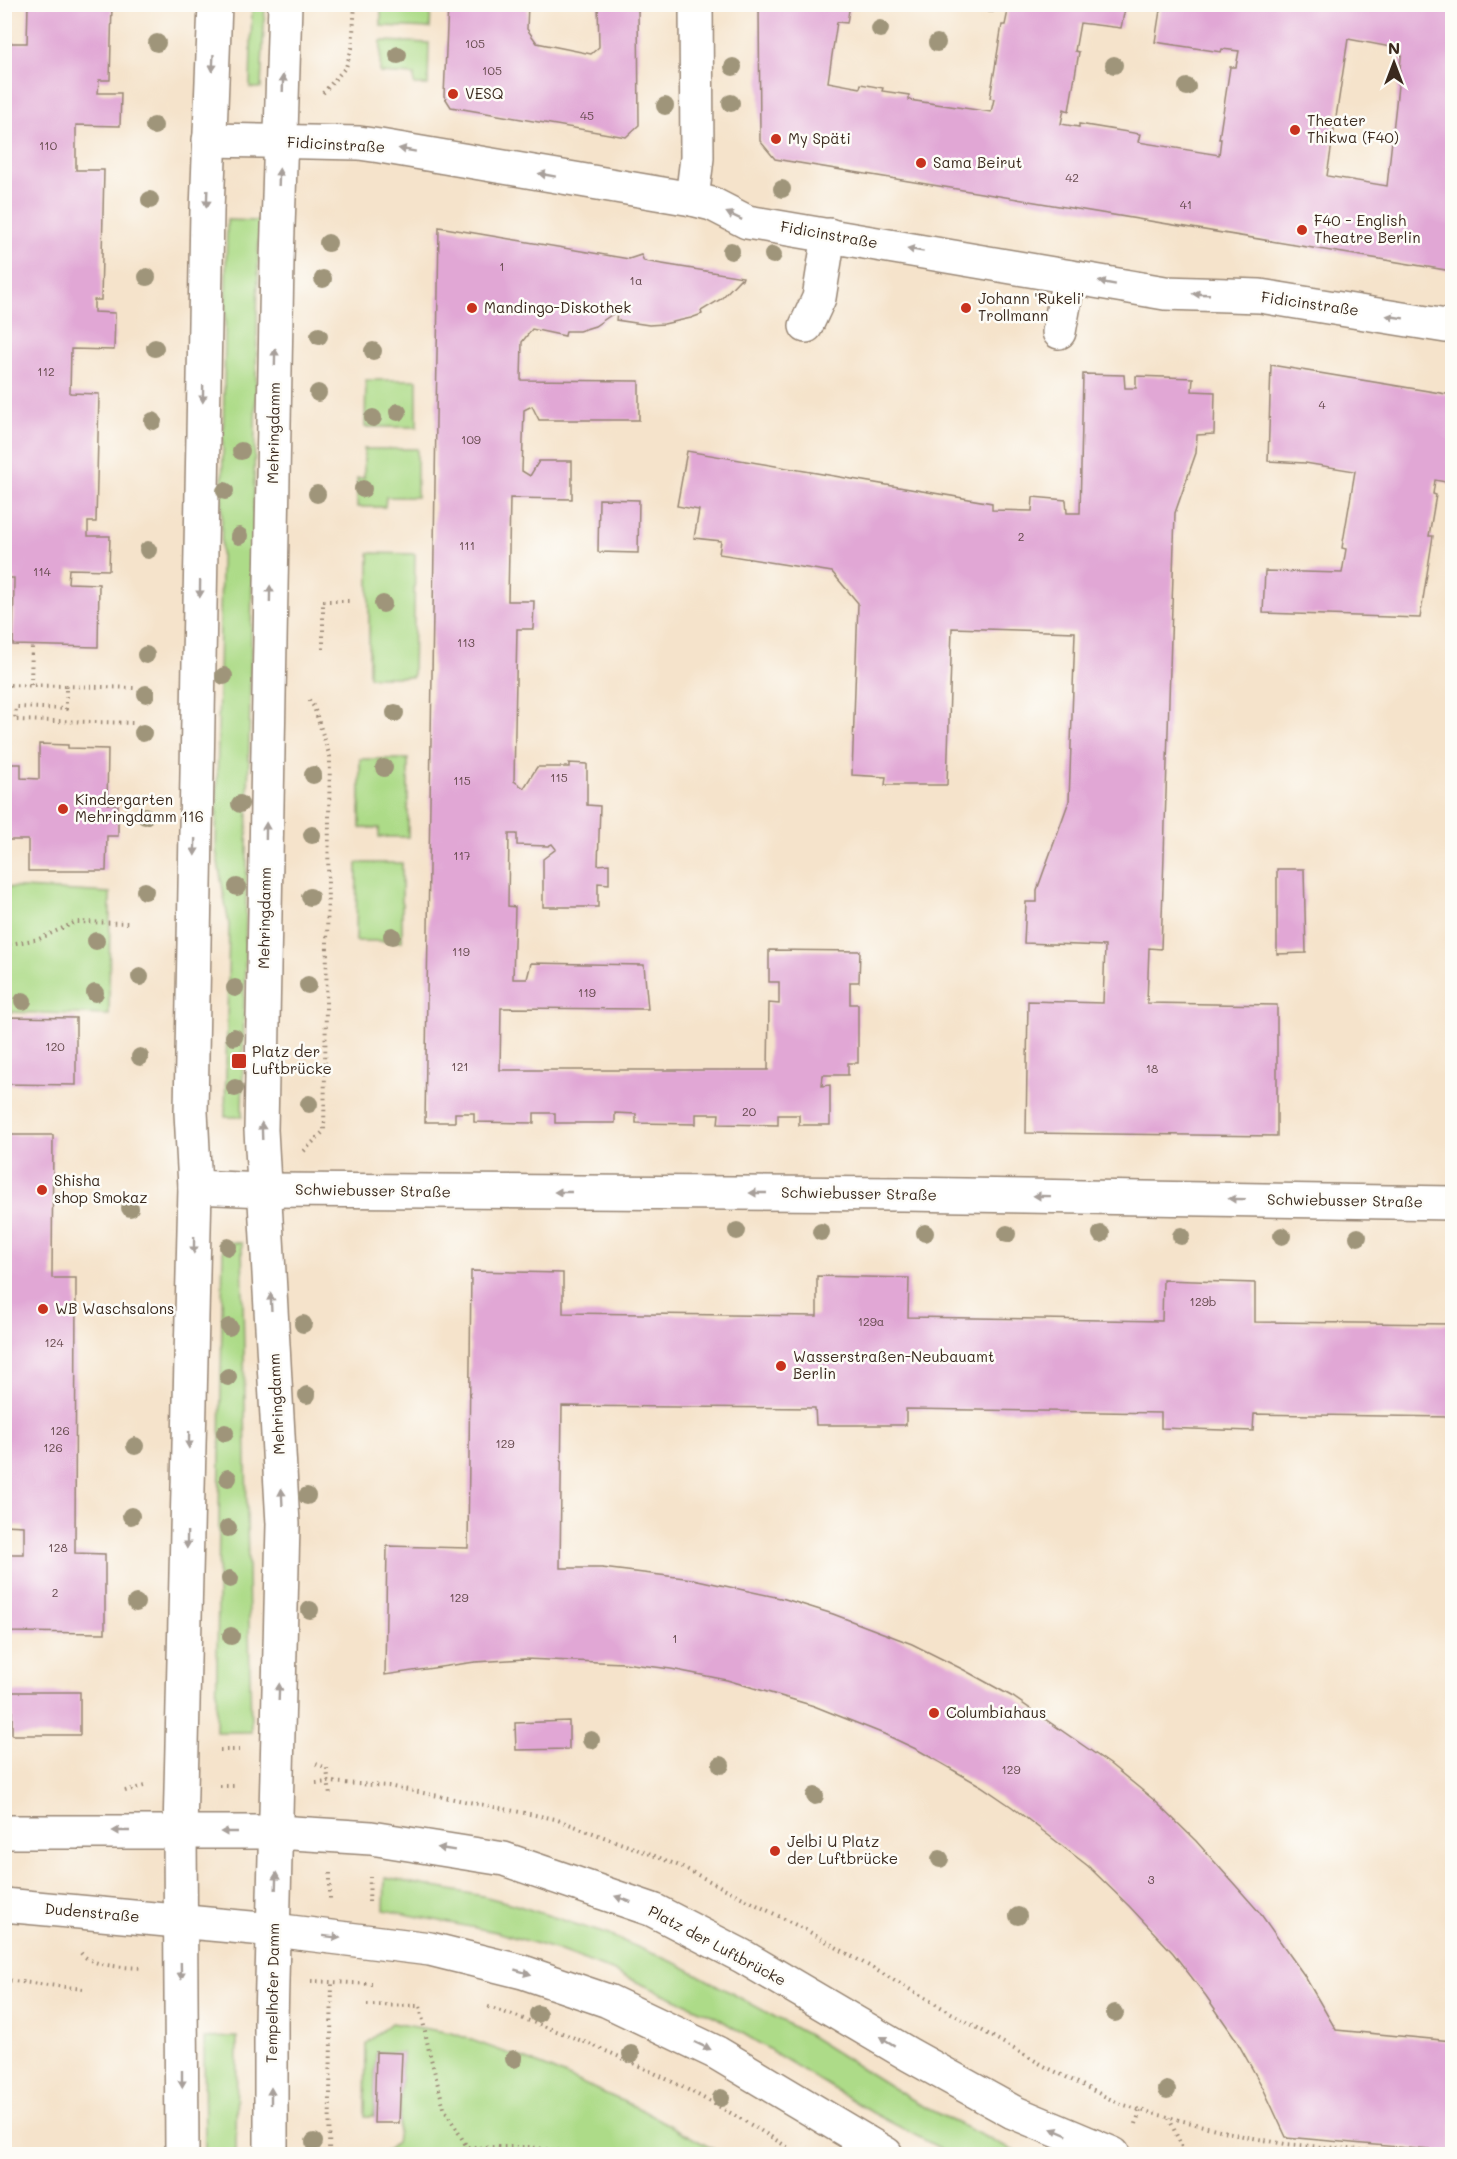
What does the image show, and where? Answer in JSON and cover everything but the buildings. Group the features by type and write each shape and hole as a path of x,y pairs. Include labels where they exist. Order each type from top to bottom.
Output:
{"main road":[{"path":"182,2154 180,1832 195,1187 191,1100 209,140 215,4"},
{"name":"Mehringdamm","path":"277,1832 277,1750 284,1524 262,1118 280,142 285,4"},
{"path":"692,199 697,158 696,4"},
{"name":"Fidicinstraße","path":"209,140 359,143 380,146 692,199 712,204 747,222 1070,277 1165,293 1260,296 1452,327"},
{"path":"806,326 819,297 829,236"},
{"path":"1059,332 1070,277"},
{"name":"Schwiebusser Straße","path":"195,1187 369,1192 903,1194 1452,1203"},
{"path":"4,1832 180,1832"},
{"name":"Platz der Luftbrücke","path":"180,1832 277,1832 371,1838 504,1859 653,1910 742,1956 1013,2112 1113,2154"},
{"name":"Tempelhofer Damm","path":"271,2154 277,1832"},
{"name":"Dudenstraße","path":"4,1905 180,1921"},
{"path":"180,1921 430,1949 523,1972 608,2001 717,2053 886,2154"}],"path":[{"path":"352,48 355,4"},
{"path":"323,649 323,601 349,601"},
{"path":"31,685 32,645"},
{"path":"4,685 136,688"},
{"path":"66,686 66,709 16,707 15,720 135,723"},
{"path":"265,1190 324,1131 330,757 314,707 307,698"},
{"path":"4,945 39,939 75,922 129,923"},
{"path":"211,1750 243,1750"},
{"path":"277,1750 327,1768 332,1983 329,2154"},
{"path":"369,1908 370,1877"},
{"path":"4,1980 84,1989"},
{"path":"367,2005 420,2006 444,2108 467,2146"},
{"path":"488,2007 596,2046 678,2084 798,2154"},
{"path":"1118,2103 1169,2118 1285,2144 1413,2154"},
{"path":"1169,2118 1185,2154"},
{"path":"464,2154 467,2146"},
{"path":"467,2146 528,2147 588,2154"}],"green space":[{"path":"252,5 265,5 261,88 250,88"},
{"path":"381,5 431,5 430,28 381,26"},
{"path":"381,41 429,43 428,85 414,85 414,75 380,73"},
{"path":"227,220 259,221 242,1117 225,1117 229,925 216,850"},
{"path":"366,380 417,380 417,427 365,427"},
{"path":"364,449 417,449 417,497 386,497 385,507 357,507 357,478 364,478"},
{"path":"369,553 415,554 413,677 369,677"},
{"path":"360,759 408,759 408,837 379,837 379,828 360,828"},
{"path":"357,863 402,863 402,941 356,941"},
{"path":"5,887 110,893 109,1015 5,1012"},
{"path":"223,1242 242,1243 251,1732 216,1732"},
{"path":"385,1878 483,1896 513,1904 606,1934 678,1964 810,2036 920,2105 1020,2154 951,2154 873,2113 716,2017 603,1967 558,1950 496,1932 384,1910"},
{"path":"391,2023 452,2033 543,2066 638,2108 722,2154 383,2154 396,2143 402,2053 376,2052 374,2116 365,2116 366,2044"},
{"path":"237,2037 236,2154 205,2154 204,2038"}],"place":[{"name":"VESQ","path":"453,94"},
{"name":"Theater Thikwa (F40)","path":"1295,130"},
{"name":"My Späti","path":"776,139"},
{"name":"Sama Beirut","path":"921,163"},
{"name":"F40 - English Theatre Berlin","path":"1302,230"},
{"name":"Mandingo-Diskothek","path":"472,308"},
{"name":"Johann 'Rukeli' Trollmann","path":"966,308"},
{"name":"Kindergarten Mehringdamm 116","path":"63,809"},
{"name":"Platz der Luftbrücke","path":"239,1061"},
{"name":"Shisha shop Smokaz","path":"42,1190"},
{"name":"WB Waschsalons","path":"43,1309"},
{"name":"Wasserstraßen-Neubauamt Berlin","path":"781,1366"},
{"name":"Columbiahaus","path":"934,1713"},
{"name":"Jelbi U Platz der Luftbrücke","path":"775,1851"}]}
